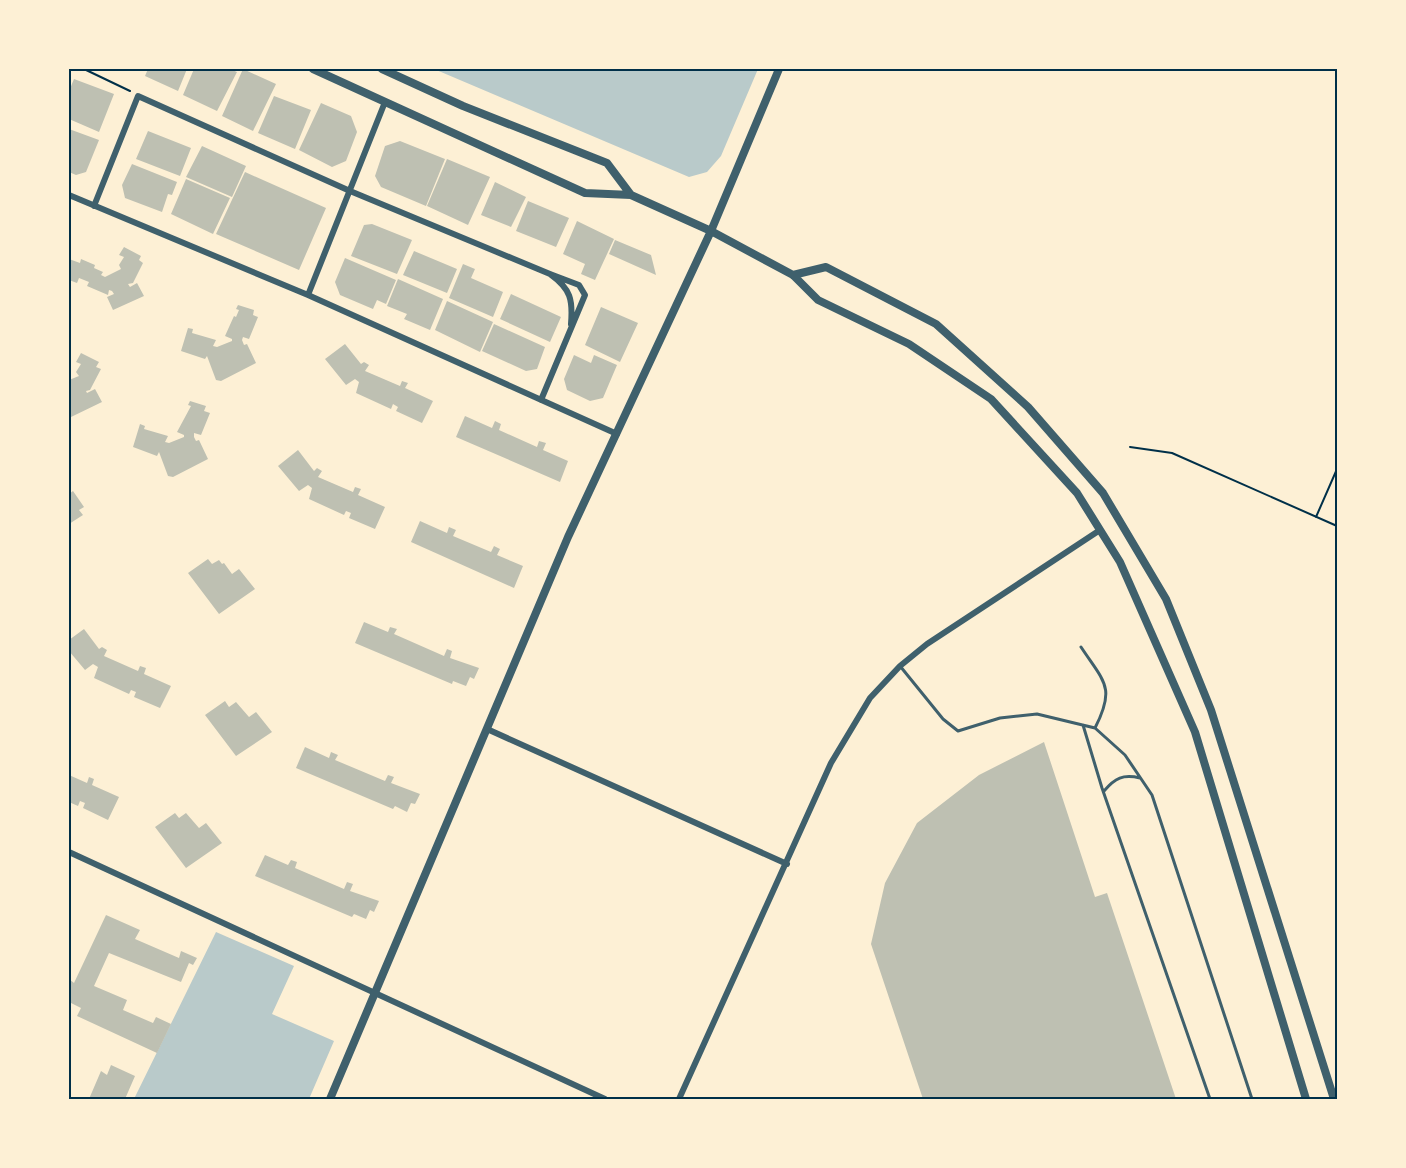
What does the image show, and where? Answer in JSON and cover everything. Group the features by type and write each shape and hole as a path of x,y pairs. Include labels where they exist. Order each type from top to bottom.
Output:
{"street":[{"path":"313,69 585,193 631,195 711,231 793,274 818,300 909,344 991,399 1077,493 1120,562 1149,624 1195,732 1306,1099"},
{"path":"382,69 463,106 606,163 631,195"},
{"path":"330,1099 373,992 568,537 711,231 779,69"},
{"path":"94,206 138,96 350,191 579,285 585,292 579,311 571,324 541,400"},
{"path":"308,296 385,102"},
{"path":"69,195 308,296 617,434"},
{"path":"793,274 826,267 936,324 1028,407 1103,493 1166,599 1211,710 1334,1099"},
{"path":"550,274 564,284 570,293 571,324"},
{"path":"679,1099 831,764 870,698 900,666 927,644 1100,530"},
{"path":"487,729 787,864"},
{"path":"69,852 373,992 591,1096 605,1099"}],"lane":[{"path":"1081,646 1107,688 1106,707 1095,728"},
{"path":"900,666 943,719 957,731 1000,718 1037,714 1095,728 1125,755 1152,795 1252,1099"},
{"path":"1083,725 1210,1099"},
{"path":"1104,791 1115,779 1128,775 1141,778"}],"path":[{"path":"84,69 138,96"},
{"path":"1130,447 1172,453 1337,526"},
{"path":"1316,517 1337,469"}],"shaded area":[{"path":"434,69 758,69 721,156 707,172 689,177"},
{"path":"216,932 294,966 272,1014 334,1041 309,1099 134,1099"}],"building":[{"path":"148,69 187,69 178,91 145,76"},
{"path":"194,69 230,69 237,72 217,111 183,95"},
{"path":"243,69 276,84 253,131 222,116"},
{"path":"74,79 114,94 99,132 69,119 69,91"},
{"path":"274,96 311,110 295,149 258,133"},
{"path":"321,103 351,116 357,132 346,161 332,167 299,150"},
{"path":"69,129 99,140 86,172 76,175 69,172"},
{"path":"148,131 191,148 180,176 136,159"},
{"path":"400,141 445,159 426,206 381,187 375,176 385,146"},
{"path":"202,146 246,166 232,197 186,177"},
{"path":"447,159 490,177 468,225 427,206"},
{"path":"132,164 177,182 172,195 168,194 162,212 125,198 122,185"},
{"path":"245,172 326,208 299,270 216,234"},
{"path":"186,179 230,198 213,234 171,214"},
{"path":"495,182 526,197 511,227 481,215"},
{"path":"528,201 569,218 556,247 516,231"},
{"path":"577,221 614,239 595,280 581,274 585,264 563,254"},
{"path":"372,224 412,240 397,274 351,256 364,225"},
{"path":"615,240 651,255 656,275 609,254"},
{"path":"124,247 141,256 139,260 143,263 133,283 128,284 130,287 137,283 144,296 113,310 107,297 114,294 112,291 109,290 108,295 87,286 89,282 79,278 77,283 69,280 69,259 80,263 81,259 95,265 94,268 103,272 101,275 105,277 121,269 119,265 124,257 119,255"},
{"path":"414,251 457,269 447,293 403,275"},
{"path":"345,258 396,280 386,304 377,300 373,309 340,295 335,282"},
{"path":"463,264 475,269 471,278 503,292 493,317 449,298"},
{"path":"398,279 443,299 430,330 404,319 407,314 387,306"},
{"path":"511,294 561,317 550,342 500,319"},
{"path":"447,301 493,322 480,352 435,330"},
{"path":"238,305 254,310 253,315 258,317 249,339 243,337 242,340 244,345 247,344 256,363 221,381 216,380 207,356 205,359 181,351 188,328 193,329 192,333 216,340 213,346 217,347 232,341 225,336 239,310 236,309"},
{"path":"601,307 638,323 620,362 585,345"},
{"path":"494,324 545,347 537,369 526,371 482,351"},
{"path":"345,344 361,364 364,362 369,365 365,371 400,386 402,381 408,383 405,388 433,401 422,423 396,411 398,407 393,404 391,409 356,393 359,382 355,379 346,385 325,359"},
{"path":"81,353 99,362 96,367 101,369 90,390 86,391 87,393 95,389 102,402 71,417 69,380 79,376 76,372 81,364 76,362"},
{"path":"574,355 591,363 594,355 617,365 603,398 590,401 567,390 564,379"},
{"path":"190,401 206,406 204,411 210,413 201,435 194,433 196,441 199,440 208,459 173,477 168,476 159,452 157,456 133,447 140,424 145,426 144,429 168,436 165,442 169,443 184,437 177,432 191,406 188,405"},
{"path":"465,416 492,428 495,421 501,424 499,430 537,447 539,441 546,443 543,450 568,461 560,482 456,437"},
{"path":"298,450 314,471 317,468 322,471 318,477 353,492 355,487 361,489 358,495 385,507 375,529 349,518 351,513 346,511 344,515 309,499 312,488 308,485 299,491 278,466"},
{"path":"73,491 84,507 79,510 83,515 69,524 69,494"},
{"path":"420,521 447,533 449,527 456,530 453,536 491,552 494,546 500,549 497,555 523,566 514,588 411,542"},
{"path":"208,559 212,564 219,560 222,564 224,563 232,574 239,569 255,589 219,614 188,573"},
{"path":"364,622 388,632 390,627 397,629 394,634 444,656 447,649 452,651 450,658 479,668 474,679 470,677 466,686 453,681 452,684 355,643"},
{"path":"84,629 99,649 102,647 107,650 104,656 138,671 140,666 146,668 144,674 171,686 160,708 134,697 136,692 131,690 129,694 94,678 98,667 93,664 85,670 69,651 69,640"},
{"path":"225,701 229,707 236,702 249,717 256,712 272,732 236,756 205,715"},
{"path":"1044,742 1095,897 1107,893 1176,1099 923,1099 871,944 885,883 917,823 979,775"},
{"path":"305,747 329,758 331,752 338,755 335,760 385,781 388,775 394,777 391,783 420,794 415,804 411,803 407,812 395,806 393,809 296,768"},
{"path":"69,775 87,783 89,777 94,779 92,785 119,797 108,820 83,808 85,803 80,801 78,806 69,802"},
{"path":"175,813 179,818 186,813 199,828 206,823 222,843 186,868 155,827"},
{"path":"265,855 288,865 291,860 297,862 295,868 344,889 347,882 353,884 350,891 379,901 374,912 370,910 366,919 354,914 352,917 255,876"},
{"path":"106,915 140,930 135,939 179,958 181,951 197,958 193,965 189,963 181,982 109,953 94,986 127,1000 123,1010 153,1023 156,1017 171,1024 157,1053 77,1016 81,1008 69,1002 71,988 69,979 74,983"},
{"path":"111,1065 135,1076 125,1099 89,1099 101,1071 107,1075"}]}
